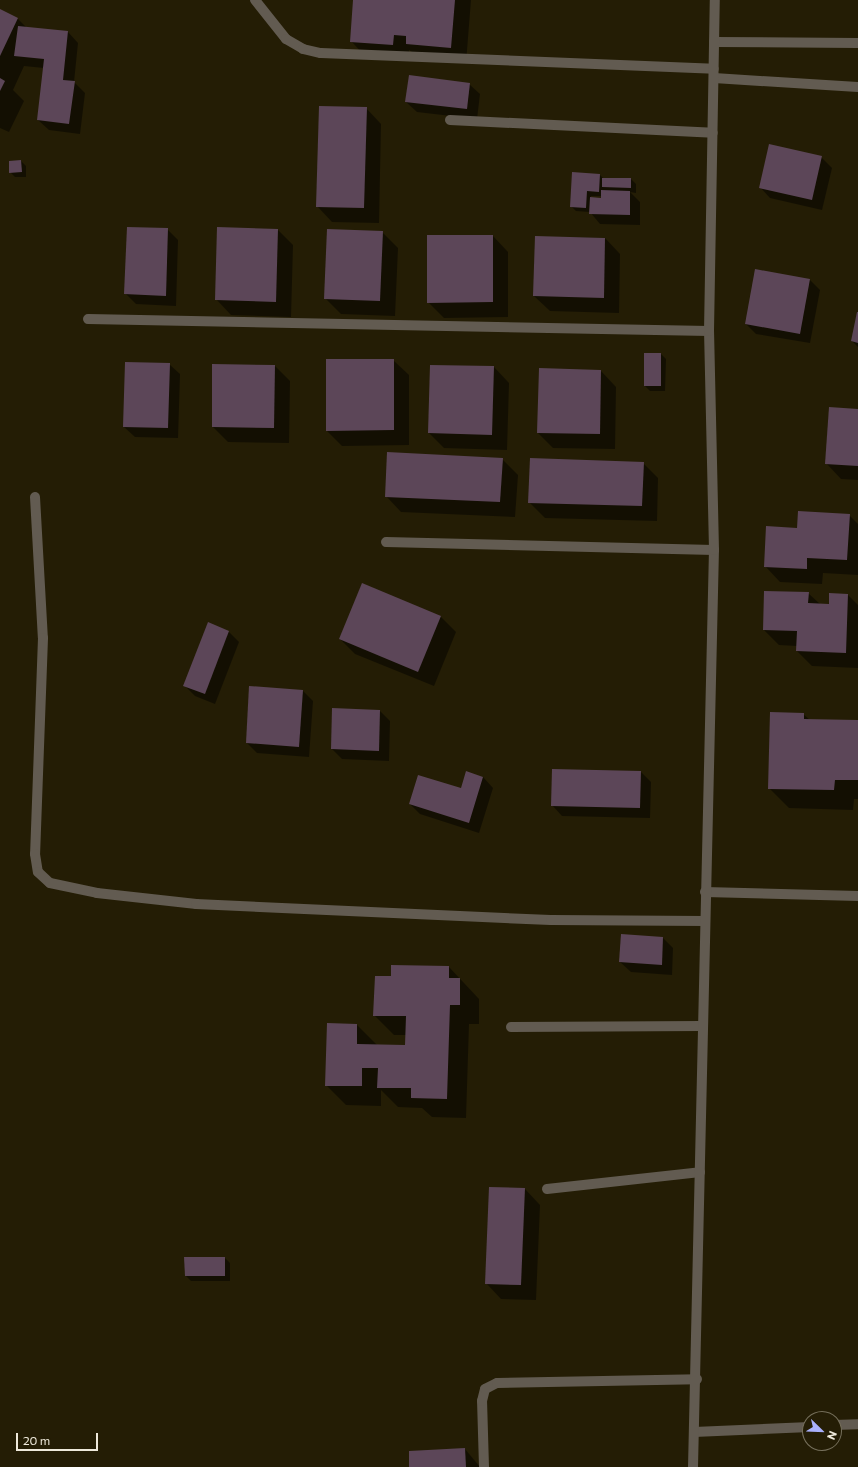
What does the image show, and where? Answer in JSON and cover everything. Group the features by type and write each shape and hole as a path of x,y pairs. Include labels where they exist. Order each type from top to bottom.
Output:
{"street":[{"path":"255,0 286,39 303,49 321,53 714,73 858,87"},
{"path":"693,1467 697,1379 704,922 714,550 709,331 715,0"},
{"path":"714,42 858,43"},
{"path":"450,120 713,133"},
{"path":"88,319 709,331"},
{"path":"35,498 43,638 35,854 38,872 50,882 97,893 196,904 551,920 704,922"},
{"path":"386,542 714,550"},
{"path":"705,892 858,896"},
{"path":"511,1027 702,1026"},
{"path":"547,1189 700,1172"},
{"path":"484,1467 482,1400 486,1389 497,1383 697,1379"},
{"path":"842,1425 858,1424"},
{"path":"694,1432 802,1427"}],"building":[{"path":"353,0 455,0 451,48 406,44 406,36 394,35 393,45 350,42"},
{"path":"0,9 18,18 0,56"},
{"path":"18,26 68,31 63,80 75,81 69,124 37,120 44,59 14,56"},
{"path":"409,75 470,83 467,109 405,102"},
{"path":"0,78 5,81 0,91"},
{"path":"319,106 367,107 364,208 316,207"},
{"path":"769,144 822,156 812,200 759,188"},
{"path":"21,160 22,172 9,173 9,161"},
{"path":"572,172 600,174 599,192 587,191 586,208 570,207"},
{"path":"602,178 631,178 631,188 602,187"},
{"path":"601,190 630,191 630,215 589,214 590,197 601,198"},
{"path":"127,227 168,228 166,296 124,294"},
{"path":"217,227 278,229 276,302 215,300"},
{"path":"327,229 383,231 380,301 324,299"},
{"path":"427,235 493,235 493,302 427,303"},
{"path":"535,236 605,238 604,298 533,296"},
{"path":"755,269 810,279 800,334 745,324"},
{"path":"858,312 858,343 851,341"},
{"path":"644,353 661,353 661,386 644,386"},
{"path":"326,359 394,359 394,430 326,431"},
{"path":"125,362 170,363 168,428 123,427"},
{"path":"212,364 275,365 274,428 212,427"},
{"path":"430,365 494,366 492,435 428,433"},
{"path":"539,368 601,370 600,434 537,433"},
{"path":"829,407 858,409 858,466 825,464"},
{"path":"387,452 503,458 500,502 385,497"},
{"path":"530,458 644,462 642,506 528,503"},
{"path":"798,511 850,514 847,560 807,558 807,569 764,567 766,526 797,528"},
{"path":"362,583 441,616 418,672 339,639"},
{"path":"764,591 809,592 808,603 829,604 829,593 848,594 846,653 796,651 797,631 763,630"},
{"path":"208,622 229,631 205,694 183,686"},
{"path":"249,686 303,690 299,747 246,743"},
{"path":"332,708 380,710 379,751 331,749"},
{"path":"770,712 804,713 804,719 858,720 858,780 835,780 834,790 768,789"},
{"path":"552,769 641,771 640,808 551,806"},
{"path":"466,771 483,777 469,823 409,804 418,775 461,788"},
{"path":"621,934 663,937 662,965 619,962"},
{"path":"391,965 449,966 449,978 460,978 460,1005 450,1005 447,1099 411,1098 411,1088 377,1088 378,1068 362,1068 362,1086 325,1086 327,1023 357,1024 357,1044 405,1045 406,1016 373,1016 375,976 391,976"},
{"path":"489,1187 525,1188 521,1285 485,1284"},
{"path":"184,1257 225,1257 225,1276 185,1276"},
{"path":"465,1448 466,1467 409,1467 409,1451"}]}
